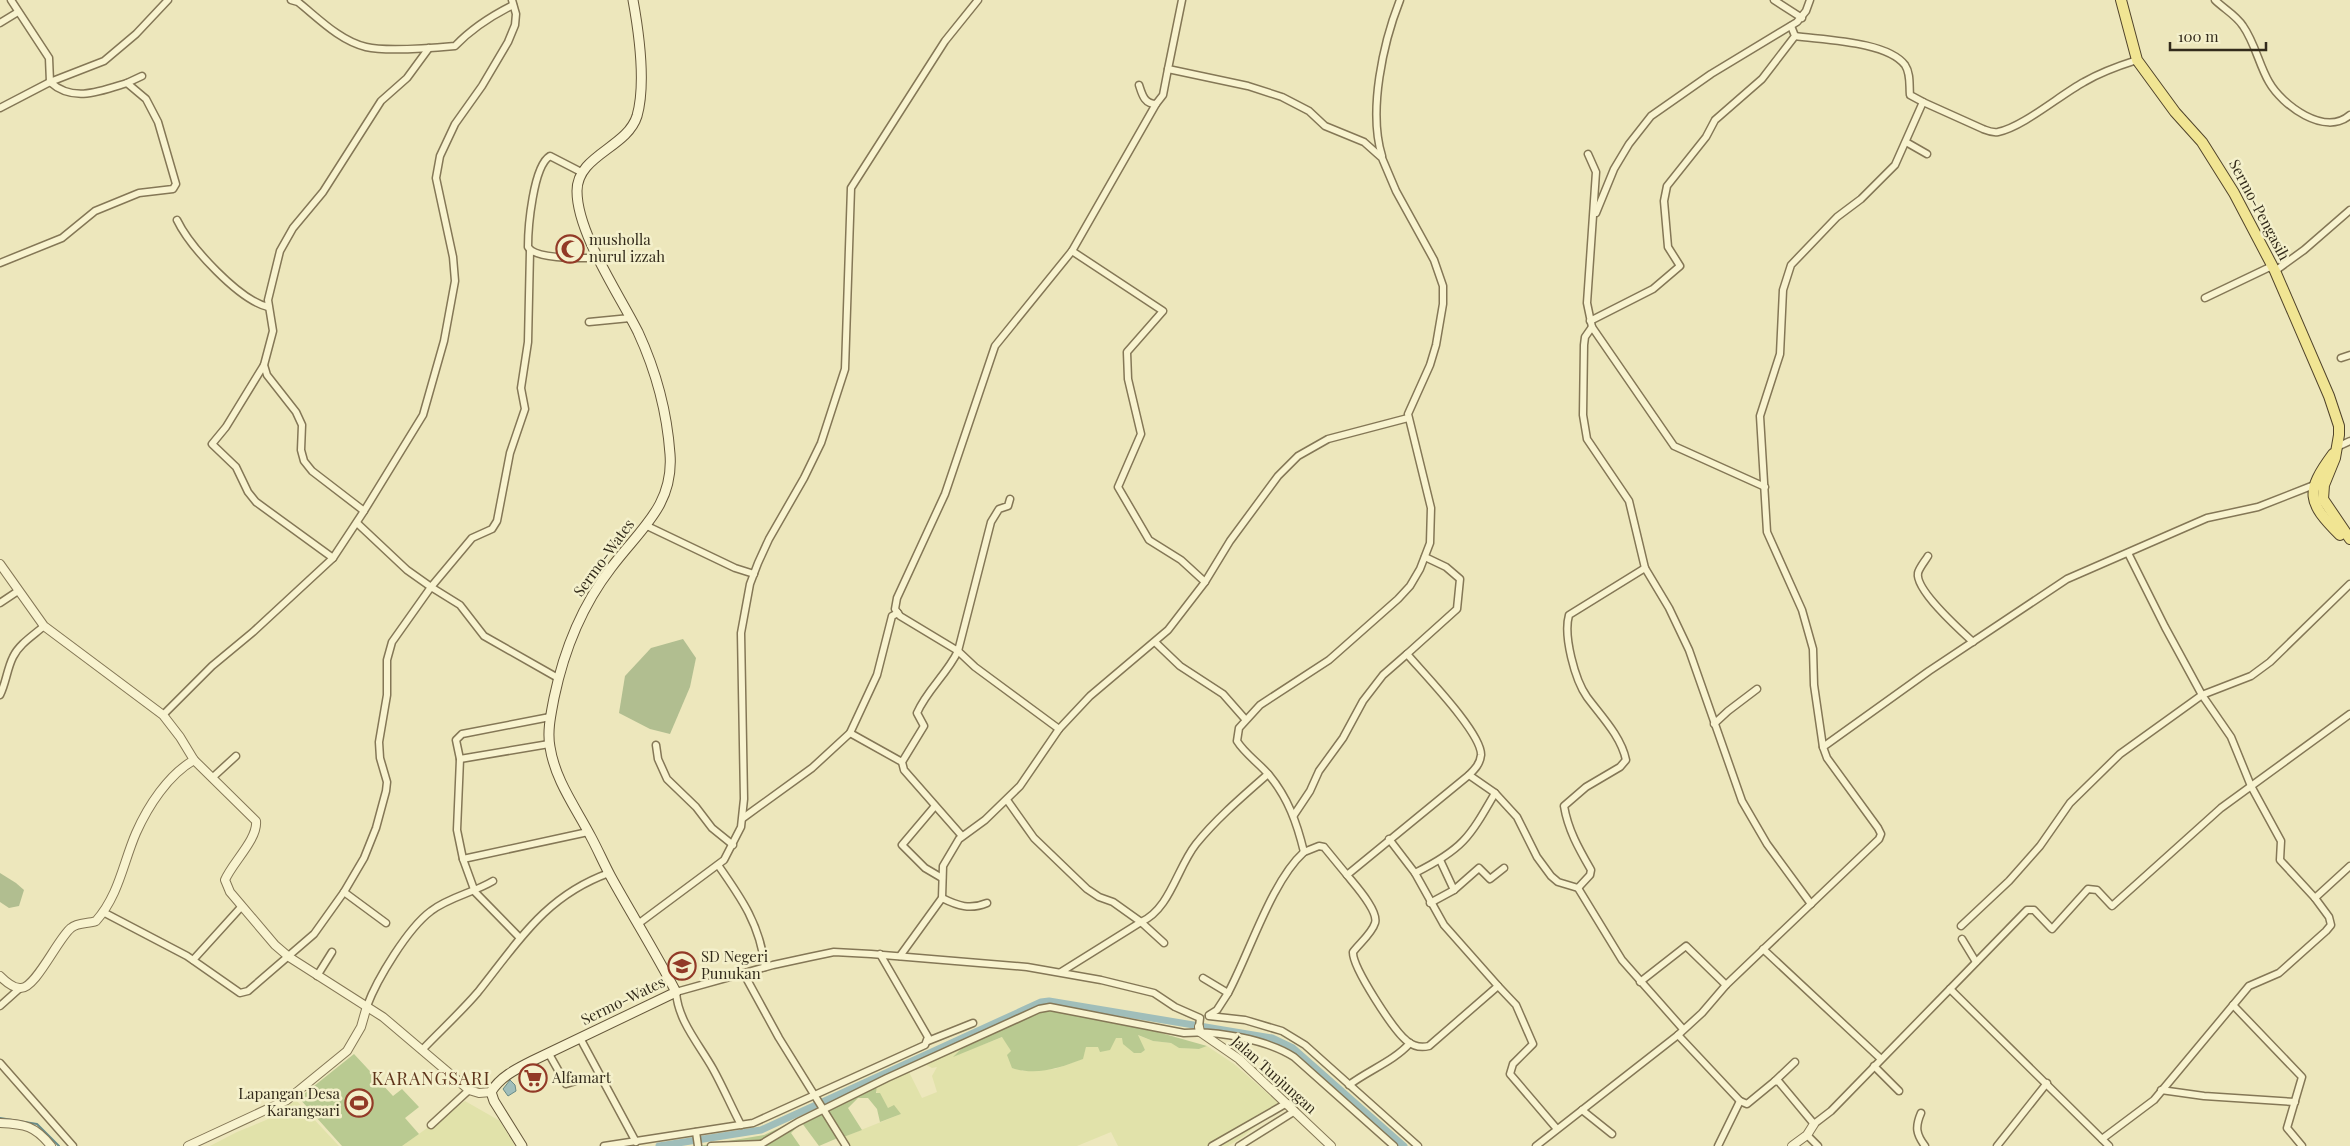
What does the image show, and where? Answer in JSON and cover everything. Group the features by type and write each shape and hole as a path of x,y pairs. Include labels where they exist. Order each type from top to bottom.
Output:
{"main road":[{"name":"Sermo-Wates","path":"491,1092 512,1071 676,992 608,872 560,781 549,744 550,717 558,678 574,628 594,592 662,503 668,490 671,457 666,418 657,382 630,318 578,208 577,188 583,173 598,156 630,128 636,116 640,66 633,0"},
{"name":"Sermo-Pengasih","path":"2121,0 2137,60 2150,80 2215,160 2273,268 2332,404 2339,426 2335,458 2324,485 2323,499 2350,539"},
{"name":"Sermo-Pengasih","path":"2314,485 2336,448"},
{"path":"2314,485 2312,492 2316,506 2350,544"},
{"path":"491,1092 494,1101 522,1146"}],"street":[{"path":"11,0 49,58 50,82"},
{"path":"0,108 50,82 104,61 136,34 168,0"},
{"path":"163,715 212,666 253,632 333,558 357,524 423,415 444,341 455,281 453,257 436,178 440,156 455,124 482,86 508,42 516,19 512,3 472,29 456,46 429,48 366,47 341,36 298,2 291,0"},
{"path":"638,924 718,865 729,854 743,818 741,633 754,574 769,540 804,478 820,443 845,369 851,188 945,41 978,0"},
{"path":"1059,729 975,667 958,651 900,616 895,609 897,598 945,494 995,346 1072,251 1156,104 1163,95 1182,0"},
{"path":"1304,852 1294,815 1268,774 1237,741 1239,728 1260,705 1330,660 1410,586 1430,543 1431,508 1408,418 1409,408 1430,365 1436,345 1443,304 1443,286 1434,260 1396,191 1377,141 1380,73 1388,32 1400,0"},
{"path":"1774,0 1802,18"},
{"path":"1592,221 1614,169 1629,144 1651,116 1711,74 1802,18 1810,0"},
{"path":"2214,0 2242,23 2271,85 2296,109 2318,122 2342,119 2350,115"},
{"path":"0,23 18,12"},
{"path":"1791,26 1795,36"},
{"path":"1795,36 1838,41 1886,52 1904,65 1909,75 1910,95 1992,133 2000,132 2018,123 2083,82 2109,69 2137,60"},
{"path":"1795,36 1762,79 1715,120 1690,158 1667,186 1664,201 1668,247 1680,266 1653,288 1591,324 1584,344 1582,415 1587,440 1629,501 1646,568 1669,608 1688,650 1742,801 1767,844 1811,904"},
{"path":"333,558 256,502 248,492 236,466 212,444 226,427 264,365 272,331 268,307 280,251 293,228 323,192 381,101 407,78 429,48"},
{"path":"1168,69 1248,86 1282,97 1309,111 1325,126 1364,142 1382,158"},
{"path":"50,82 65,92 89,94 142,76"},
{"path":"0,263 62,238 95,211 139,193 175,188 176,180 158,122 146,99 127,82"},
{"path":"1139,85 1142,97 1148,102 1156,104"},
{"path":"1536,1146 1702,1013 1726,985 1869,850 1881,834 1869,813 1827,758 1823,747 1814,684 1813,650 1802,610 1767,532 1760,416 1780,354 1782,290 1787,273 1795,258 1837,216 1880,182 1895,165 1924,102"},
{"path":"1906,142 1927,154"},
{"path":"1588,154 1596,172 1587,303 1591,324 1674,446 1765,487"},
{"path":"103,912 168,945 193,960 234,990 244,993 314,934 344,892 364,858 376,828 386,791 387,782 380,758 379,742 387,695 387,660 392,642 431,588 472,538 492,529 497,521 510,453 526,409 521,388 528,342 530,251 528,248 528,225 536,186 546,160 550,156 583,173"},
{"path":"2204,298 2273,268 2304,250 2350,210"},
{"path":"177,220 183,234 226,279 256,303 268,307"},
{"path":"530,251 562,257 600,258"},
{"path":"1072,251 1163,311 1127,352 1128,379 1141,434 1118,487 1147,538 1181,560 1206,582"},
{"path":"589,322 630,318"},
{"path":"2341,358 2350,355"},
{"path":"264,365 267,375 296,412 302,425 301,450 304,461 312,471 364,511"},
{"path":"900,956 942,898 941,872 945,859 962,836 1007,800 1033,770 1059,729 1104,684 1156,643 1186,609 1206,582 1255,505 1278,476 1298,456 1328,439 1408,418"},
{"path":"2336,448 2350,441"},
{"path":"1823,747 1929,671 2067,579 2208,518 2258,506 2314,485"},
{"path":"962,836 904,770 902,762 924,726 917,714 921,705 950,667 958,651 991,522 999,508 1008,506 1010,499"},
{"path":"357,524 407,570 460,606 484,636 558,678"},
{"path":"645,525 734,568 754,574"},
{"path":"2102,1139 2154,1100 2249,986 2284,969 2331,926 2329,917 2280,860 2281,841 2251,786 2231,737 2202,695 2164,627 2128,553"},
{"path":"1928,556 1918,573 1919,582 1939,608 1973,642"},
{"path":"1294,815 1310,792 1320,771 1343,738 1363,701 1384,675 1457,609 1460,579 1446,567 1425,557"},
{"path":"0,564 44,626 163,715 180,736 194,760 256,821 256,831 234,863 226,880 230,892 289,957 366,1006 470,1090 479,1093 491,1092"},
{"path":"1578,888 1590,875 1591,870 1574,840 1567,823 1564,806 1586,786 1620,767 1626,760 1604,716 1583,690 1568,647 1567,624 1569,615 1646,568"},
{"path":"1961,926 2028,860 2070,803 2120,754 2202,695 2251,676 2270,662 2350,584"},
{"path":"0,603 18,591"},
{"path":"743,818 812,768 850,733 877,675 892,616 898,612"},
{"path":"0,695 6,682 10,664 18,649 44,626"},
{"path":"1156,643 1180,666 1223,694 1246,719"},
{"path":"1347,876 1478,766 1481,754 1456,708 1447,701 1407,654"},
{"path":"1714,724 1757,689"},
{"path":"1792,1146 1807,1135 1814,1124 1831,1111 2030,909 2052,929 2088,889 2095,888 2112,906 2163,862 2198,827 2320,734 2350,714"},
{"path":"520,938 475,892 463,859 457,830 460,759 456,740 462,734 550,717"},
{"path":"850,733 902,762"},
{"path":"460,759 549,744"},
{"path":"656,745 658,759 667,779 696,807 712,828 733,845"},
{"path":"212,778 236,756"},
{"path":"0,1006 19,988 30,985 72,927 96,920 103,912 113,896 143,820 174,775 194,760"},
{"path":"1061,972 1154,914 1195,846 1227,810 1268,774"},
{"path":"1469,775 1495,793 1517,817 1537,857 1551,876 1558,882 1578,888 1607,939 1680,1032 1740,1101 1747,1104 1795,1062"},
{"path":"1414,873 1440,860 1469,837 1495,793"},
{"path":"1007,800 1034,838 1086,889 1099,897 1113,902 1141,922 1164,943"},
{"path":"935,806 902,845 924,868 942,878"},
{"path":"463,859 588,832"},
{"path":"1389,839 1414,873 1444,925 1516,1005 1533,1044 1514,1064 1510,1074 1557,1129"},
{"path":"711,1146 759,1145 821,1109 1039,1009 1058,1007 1184,1032 1217,1010 1228,994 1280,884 1294,861 1304,852 1322,845 1366,900 1376,919 1374,926 1353,952 1354,960 1378,1002 1406,1040 1423,1048 1434,1044 1498,986"},
{"path":"1440,860 1454,890"},
{"path":"718,865 751,912 763,947 765,967"},
{"path":"2314,898 2350,866"},
{"path":"1430,903 1454,890 1479,868 1490,879 1504,868"},
{"path":"422,1050 477,992 520,938 558,899 593,878 608,872"},
{"path":"188,1146 287,1100 347,1051 361,1027 366,1006 373,989 415,925 431,910 454,898 475,892 493,881"},
{"path":"344,892 386,923"},
{"path":"942,898 965,907 975,908 987,903"},
{"path":"193,960 242,906"},
{"path":"1962,939 1976,962"},
{"path":"1640,982 1686,946 1726,985"},
{"path":"1764,949 1881,1059"},
{"path":"317,976 332,952"},
{"path":"741,1125 713,1068 682,1018 677,1006 676,992 765,967 834,952 880,954 1061,972 1154,993 1199,1023 1262,1042 1281,1049 1294,1057 1394,1146"},
{"path":"880,954 928,1041"},
{"path":"744,974 778,1038 846,1146"},
{"path":"0,976 19,988"},
{"path":"1203,978 1228,994"},
{"path":"1950,989 2109,1146"},
{"path":"2233,1005 2299,1072 2302,1078 2287,1128 2302,1146"},
{"path":"1209,1016 1245,1020 1282,1031 1304,1045 1418,1146"},
{"path":"604,1146 696,1133 753,1122 814,1097 922,1047 928,1041 973,1023"},
{"name":"Jalan Tunjungan","path":"1199,1023 1240,1059 1331,1146"},
{"path":"580,1038 636,1142"},
{"path":"1349,1085 1369,1070 1398,1056 1410,1043"},
{"path":"548,1054 566,1084 578,1080"},
{"path":"0,1063 73,1146"},
{"path":"1874,1066 1899,1091"},
{"path":"1775,1081 1783,1085 1814,1124"},
{"path":"1997,1146 2047,1083"},
{"path":"431,1125 470,1090"},
{"path":"2161,1090 2204,1096 2294,1102"},
{"path":"1718,1146 1740,1101"},
{"path":"1212,1146 1287,1103"},
{"path":"1582,1110 1612,1134"},
{"path":"1239,1146 1295,1112"},
{"path":"1921,1113 1916,1124 1925,1146"},
{"path":"0,1123 37,1130 51,1146"},
{"path":"696,1133 697,1145"},
{"path":"1807,1135 1818,1146"}],"green space":[{"path":"683,639 696,658 690,687 670,734 650,729 619,713 625,676 651,648"},
{"path":"0,873 24,890 19,906 9,908 0,902"},
{"path":"679,958 688,976 678,981 669,964"},
{"path":"1043,1008 1129,1024 1207,1046 1199,1049 1179,1048 1171,1043 1153,1041 1138,1035 1145,1050 1141,1053 1134,1053 1123,1044 1122,1038 1116,1038 1110,1050 1100,1052 1098,1047 1086,1047 1083,1059 1057,1068 1030,1071 1012,1068 1007,1055 1011,1051 1002,1037 953,1057 969,1041"},
{"path":"1137,1035 1153,1041 1171,1043 1179,1048 1199,1049 1207,1046 1234,1064 1281,1105 1244,1136 1228,1146 1118,1146 1111,1132 1077,1146 846,1146 841,1138 901,1114 888,1108 876,1091 877,1086 908,1070 922,1098 937,1092 932,1076 937,1067 932,1068 923,1063 969,1041 955,1055 1003,1037 1022,1071 1055,1069 1082,1059 1086,1047 1116,1038 1122,1038 1141,1053 1145,1050"},
{"name":"Lapangan Desa Karangsari","path":"354,1054 393,1096 402,1089 419,1107 405,1118 419,1134 402,1146 342,1146 299,1098"},
{"path":"877,1086 876,1093 880,1093 888,1108 894,1105 901,1114 880,1122 877,1109 868,1098 858,1098 848,1108 862,1130 819,1146 802,1123 820,1114 824,1114 826,1111"},
{"path":"296,1100 339,1146 210,1146 266,1120"},
{"path":"465,1101 500,1121 515,1146 402,1146"},
{"path":"792,1122 754,1146 699,1146 764,1135"},
{"path":"794,1126 797,1127 791,1133 800,1146 761,1146"}],"water":[{"path":"510,1080 515,1085 516,1091 508,1096 503,1089"}],"waterway":[{"path":"659,1146 761,1130 1041,1002 1049,1001 1272,1038 1293,1048 1404,1146"},
{"path":"0,1118 37,1124 59,1146"}],"place":[{"name":"musholla nurul izzah","path":"570,249"},
{"name":"SD Negeri Punukan","path":"682,966"},
{"name":"Alfamart","path":"533,1078"},
{"name":"Lapangan Desa Karangsari","path":"359,1103"}],"district":[{"name":"KARANGSARI","path":"431,1079"}]}
